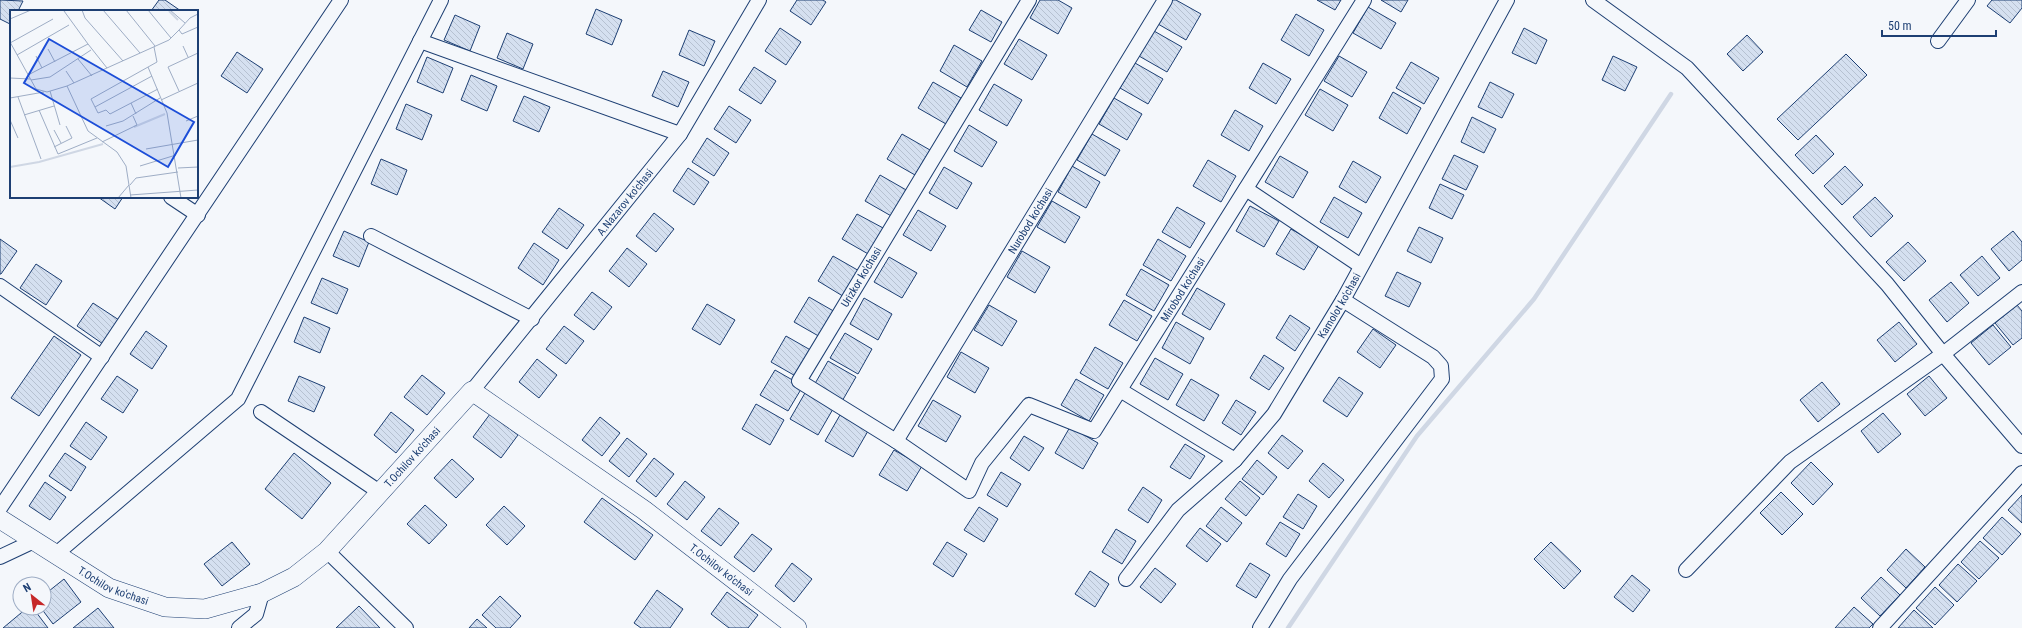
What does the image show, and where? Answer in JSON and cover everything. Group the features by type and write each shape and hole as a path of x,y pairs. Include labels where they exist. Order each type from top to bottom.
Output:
{"main road":[{"name":"T.Ochilov ko'chasi","path":"0,520 109,588 165,607 205,609 262,593 294,577 327,551 472,391 644,510 797,628"}],"street":[{"path":"0,508 341,0"},
{"path":"55,555 238,399 441,0"},
{"name":"A.Nazarov ko'chasi","path":"472,391 680,134 759,0"},
{"name":"Urizkor ko'chasi","path":"969,491 896,441 799,381 1029,0"},
{"name":"Nurobod ko'chasi","path":"896,441 1164,0"},
{"name":"Mirobod ko'chasi","path":"969,491 982,463 1029,405 1094,431 1364,0"},
{"name":"Kamolot ko'chasi","path":"1126,579 1178,510 1235,460 1274,414 1343,300 1506,0"},
{"path":"1593,0 1687,68 1887,284 1943,354 2022,446"},
{"path":"1938,41 1968,0"},
{"path":"420,41 680,134"},
{"path":"1246,189 1361,266"},
{"path":"172,198 198,215"},
{"path":"371,236 532,318"},
{"path":"0,286 102,357"},
{"path":"1686,570 1790,462 1943,354 2022,292"},
{"path":"1260,628 1290,578 1442,379 1441,366 1433,357 1343,300"},
{"path":"1120,390 1235,460"},
{"path":"261,412 381,493"},
{"path":"1880,628 2022,473"},
{"path":"0,558 34,541"},
{"path":"327,551 406,628"},
{"path":"239,628 256,614 262,593"}],"building":[{"path":"0,0 23,1 18,10 10,10 10,24 0,19"},
{"path":"159,0 165,0 180,10 152,10"},
{"path":"797,0 823,0 826,2 811,25 790,11"},
{"path":"1040,0 1058,0 1072,8 1058,34 1030,18"},
{"path":"1172,0 1176,0 1201,14 1186,40 1158,24"},
{"path":"1317,0 1341,0 1335,10"},
{"path":"1381,0 1408,0 1401,12"},
{"path":"1992,0 2022,0 2022,8 2010,23 1987,6"},
{"path":"1368,7 1396,23 1381,49 1353,33"},
{"path":"596,9 622,20 612,45 586,34"},
{"path":"981,10 1002,22 991,42 969,30"},
{"path":"1296,14 1324,30 1309,56 1281,40"},
{"path":"455,15 480,26 470,51 444,40"},
{"path":"780,28 801,42 786,65 765,51"},
{"path":"1524,28 1547,40 1536,64 1512,53"},
{"path":"689,30 715,41 704,66 679,55"},
{"path":"1154,31 1182,47 1167,72 1139,56"},
{"path":"507,33 533,44 523,69 497,58"},
{"path":"1747,35 1763,52 1743,71 1727,54"},
{"path":"1019,39 1047,55 1032,80 1004,64"},
{"path":"954,45 982,61 967,87 940,71"},
{"path":"237,52 263,69 247,93 221,76"},
{"path":"1846,54 1867,75 1798,140 1777,119"},
{"path":"1339,56 1367,72 1352,97 1324,81"},
{"path":"1613,56 1637,67 1625,91 1602,80"},
{"path":"427,57 453,68 443,93 417,82"},
{"path":"1411,62 1439,78 1424,104 1396,88"},
{"path":"1135,63 1163,79 1148,104 1120,88"},
{"path":"1263,63 1291,79 1276,104 1249,88"},
{"path":"754,67 776,81 761,104 739,90"},
{"path":"663,71 689,82 678,107 652,96"},
{"path":"471,75 497,86 487,111 461,100"},
{"path":"933,82 961,98 946,124 918,108"},
{"path":"1490,82 1514,94 1502,118 1478,107"},
{"path":"994,84 1022,100 1007,126 979,110"},
{"path":"1320,89 1348,105 1333,131 1305,115"},
{"path":"1393,92 1421,108 1407,134 1379,118"},
{"path":"524,96 550,107 539,132 513,121"},
{"path":"1114,98 1142,114 1127,140 1099,124"},
{"path":"406,104 432,115 422,140 396,129"},
{"path":"729,106 751,120 736,143 714,129"},
{"path":"1235,110 1263,126 1249,151 1221,135"},
{"path":"1472,117 1496,129 1484,153 1461,142"},
{"path":"969,125 997,142 982,167 954,151"},
{"path":"902,134 930,150 915,175 887,159"},
{"path":"1092,134 1120,150 1105,176 1077,160"},
{"path":"1816,135 1834,154 1813,174 1795,155"},
{"path":"707,138 729,153 714,176 692,162"},
{"path":"1454,155 1478,166 1466,190 1442,179"},
{"path":"1280,156 1308,172 1293,198 1265,182"},
{"path":"381,159 407,170 397,195 371,184"},
{"path":"1208,160 1236,176 1221,202 1193,186"},
{"path":"1353,161 1381,177 1366,203 1339,187"},
{"path":"1072,166 1100,182 1086,208 1058,192"},
{"path":"1845,166 1863,185 1842,205 1824,186"},
{"path":"944,167 972,183 957,209 929,193"},
{"path":"688,168 709,182 694,205 673,191"},
{"path":"880,175 908,191 893,217 865,201"},
{"path":"1440,184 1464,195 1452,219 1429,208"},
{"path":"1334,197 1362,213 1348,238 1320,222"},
{"path":"1875,197 1893,216 1871,237 1853,217"},
{"path":"99,198 122,198 115,209"},
{"path":"1052,201 1080,217 1065,243 1037,227"},
{"path":"1250,206 1279,221 1264,247 1236,231"},
{"path":"1177,207 1205,223 1190,248 1162,232"},
{"path":"559,208 584,225 567,249 542,232"},
{"path":"918,210 946,226 931,251 903,235"},
{"path":"654,213 674,229 656,252 636,236"},
{"path":"857,214 885,229 870,255 842,239"},
{"path":"1419,227 1443,238 1431,263 1407,251"},
{"path":"1291,229 1319,245 1304,270 1276,254"},
{"path":"344,231 369,242 359,267 333,256"},
{"path":"2013,231 2022,242 2022,260 2009,271 1991,249"},
{"path":"0,239 17,251 1,274 0,274"},
{"path":"1158,239 1186,256 1171,281 1143,265"},
{"path":"1908,242 1926,261 1904,281 1886,262"},
{"path":"534,243 559,260 543,285 518,268"},
{"path":"627,248 647,264 629,287 609,271"},
{"path":"1022,251 1050,267 1035,293 1007,277"},
{"path":"833,256 861,272 846,298 818,281"},
{"path":"1982,256 2000,278 1978,296 1960,275"},
{"path":"889,257 917,273 902,298 874,282"},
{"path":"36,264 62,281 46,305 20,288"},
{"path":"1141,269 1169,285 1154,311 1126,295"},
{"path":"1397,272 1421,283 1409,307 1385,296"},
{"path":"322,278 348,289 337,314 311,303"},
{"path":"1951,282 1969,303 1947,322 1929,300"},
{"path":"1197,288 1225,304 1210,330 1182,314"},
{"path":"592,292 612,307 594,330 574,315"},
{"path":"809,297 837,313 822,338 794,322"},
{"path":"864,298 892,314 878,340 850,324"},
{"path":"1124,300 1152,316 1137,341 1109,325"},
{"path":"93,303 119,320 103,344 77,326"},
{"path":"707,304 735,320 720,345 692,329"},
{"path":"989,305 1017,321 1002,346 974,330"},
{"path":"2017,305 2022,311 2022,338 2013,345 1995,323"},
{"path":"1290,315 1310,328 1295,351 1276,338"},
{"path":"304,317 330,328 320,353 294,342"},
{"path":"1176,322 1204,338 1190,364 1162,348"},
{"path":"1899,322 1917,344 1895,362 1877,340"},
{"path":"1993,325 2011,347 1989,365 1971,343"},
{"path":"564,326 584,341 566,364 546,349"},
{"path":"1373,329 1396,345 1380,368 1357,352"},
{"path":"146,331 167,346 152,369 130,354"},
{"path":"845,333 872,349 858,374 830,358"},
{"path":"54,336 81,355 39,416 11,398"},
{"path":"786,336 814,352 799,378 771,362"},
{"path":"1095,347 1123,363 1108,389 1080,373"},
{"path":"961,352 989,368 975,393 947,377"},
{"path":"1264,355 1284,368 1269,390 1250,378"},
{"path":"1155,358 1183,374 1168,400 1140,384"},
{"path":"537,359 557,375 539,398 519,382"},
{"path":"828,361 856,377 841,403 813,387"},
{"path":"775,370 803,386 788,411 760,395"},
{"path":"422,375 445,393 427,415 404,397"},
{"path":"117,376 138,390 123,413 101,399"},
{"path":"299,376 325,387 314,412 288,401"},
{"path":"1929,376 1947,398 1925,416 1907,394"},
{"path":"1339,377 1363,393 1347,417 1323,401"},
{"path":"1076,379 1104,395 1089,421 1061,405"},
{"path":"1191,379 1219,395 1204,421 1176,405"},
{"path":"1822,382 1840,404 1818,422 1800,400"},
{"path":"805,393 833,409 818,435 790,419"},
{"path":"933,400 961,416 946,442 918,426"},
{"path":"1236,400 1256,412 1241,435 1222,423"},
{"path":"756,404 784,420 770,445 742,429"},
{"path":"391,412 414,430 396,453 374,435"},
{"path":"1883,413 1901,434 1878,453 1861,431"},
{"path":"490,414 518,435 501,458 473,437"},
{"path":"840,415 868,431 853,457 825,441"},
{"path":"600,417 620,433 602,456 582,440"},
{"path":"86,422 107,437 91,460 70,446"},
{"path":"1070,427 1098,443 1083,469 1055,453"},
{"path":"1282,435 1303,451 1288,469 1268,453"},
{"path":"1024,436 1044,448 1029,471 1010,458"},
{"path":"627,438 647,454 629,477 609,461"},
{"path":"1185,444 1205,456 1190,479 1170,467"},
{"path":"894,450 922,466 907,491 879,475"},
{"path":"65,453 86,467 71,491 49,476"},
{"path":"294,453 331,483 302,519 265,489"},
{"path":"654,458 674,474 656,497 636,481"},
{"path":"452,459 474,479 456,498 434,478"},
{"path":"1257,460 1277,477 1263,495 1242,479"},
{"path":"1811,462 1833,484 1813,505 1791,483"},
{"path":"1323,463 1344,480 1329,498 1309,481"},
{"path":"1001,472 1021,484 1007,507 987,495"},
{"path":"685,481 705,497 687,520 667,504"},
{"path":"1240,481 1260,498 1246,516 1225,499"},
{"path":"45,482 66,497 50,520 29,506"},
{"path":"1143,487 1162,500 1148,523 1128,510"},
{"path":"1781,492 1803,514 1782,535 1760,513"},
{"path":"1298,494 1317,506 1303,529 1283,517"},
{"path":"2022,495 2022,523 2008,510"},
{"path":"602,498 653,535 635,560 584,522"},
{"path":"425,505 447,525 429,544 407,524"},
{"path":"504,506 525,526 507,545 486,525"},
{"path":"979,507 998,519 984,542 964,530"},
{"path":"1221,507 1242,523 1227,542 1206,526"},
{"path":"719,508 739,523 721,546 701,531"},
{"path":"2002,517 2021,534 2002,555 1983,538"},
{"path":"1280,522 1300,534 1286,557 1266,544"},
{"path":"1200,528 1221,544 1207,562 1186,546"},
{"path":"1116,529 1136,541 1122,564 1102,552"},
{"path":"752,534 772,549 754,572 734,557"},
{"path":"1980,541 1999,558 1979,579 1961,562"},
{"path":"232,542 250,564 222,586 204,564"},
{"path":"947,542 967,554 953,577 933,564"},
{"path":"1551,542 1581,571 1564,589 1534,559"},
{"path":"1906,549 1925,567 1906,588 1887,570"},
{"path":"792,563 812,579 794,602 775,586"},
{"path":"1250,563 1270,575 1256,598 1236,586"},
{"path":"1958,564 1977,581 1957,602 1939,585"},
{"path":"1155,568 1176,584 1161,603 1140,587"},
{"path":"1090,571 1109,584 1095,607 1075,594"},
{"path":"1632,575 1650,590 1633,612 1614,597"},
{"path":"1881,577 1900,595 1880,616 1861,598"},
{"path":"64,579 81,602 53,624 47,616 52,616 52,589"},
{"path":"1935,587 1954,605 1935,625 1916,608"},
{"path":"657,590 683,609 670,628 641,628 634,623"},
{"path":"727,592 758,615 748,628 729,628 711,614"},
{"path":"500,596 521,616 510,628 496,628 482,615"},
{"path":"359,606 380,628 336,628"},
{"path":"1854,607 1873,624 1869,628 1835,628"},
{"path":"98,608 114,628 73,628"},
{"path":"1914,610 1933,628 1898,628"},
{"path":"17,616 39,616 48,628 3,628"},
{"path":"477,619 487,628 469,628"}],"waterway":[{"path":"1288,628 1417,436 1534,299 1671,94"}]}
